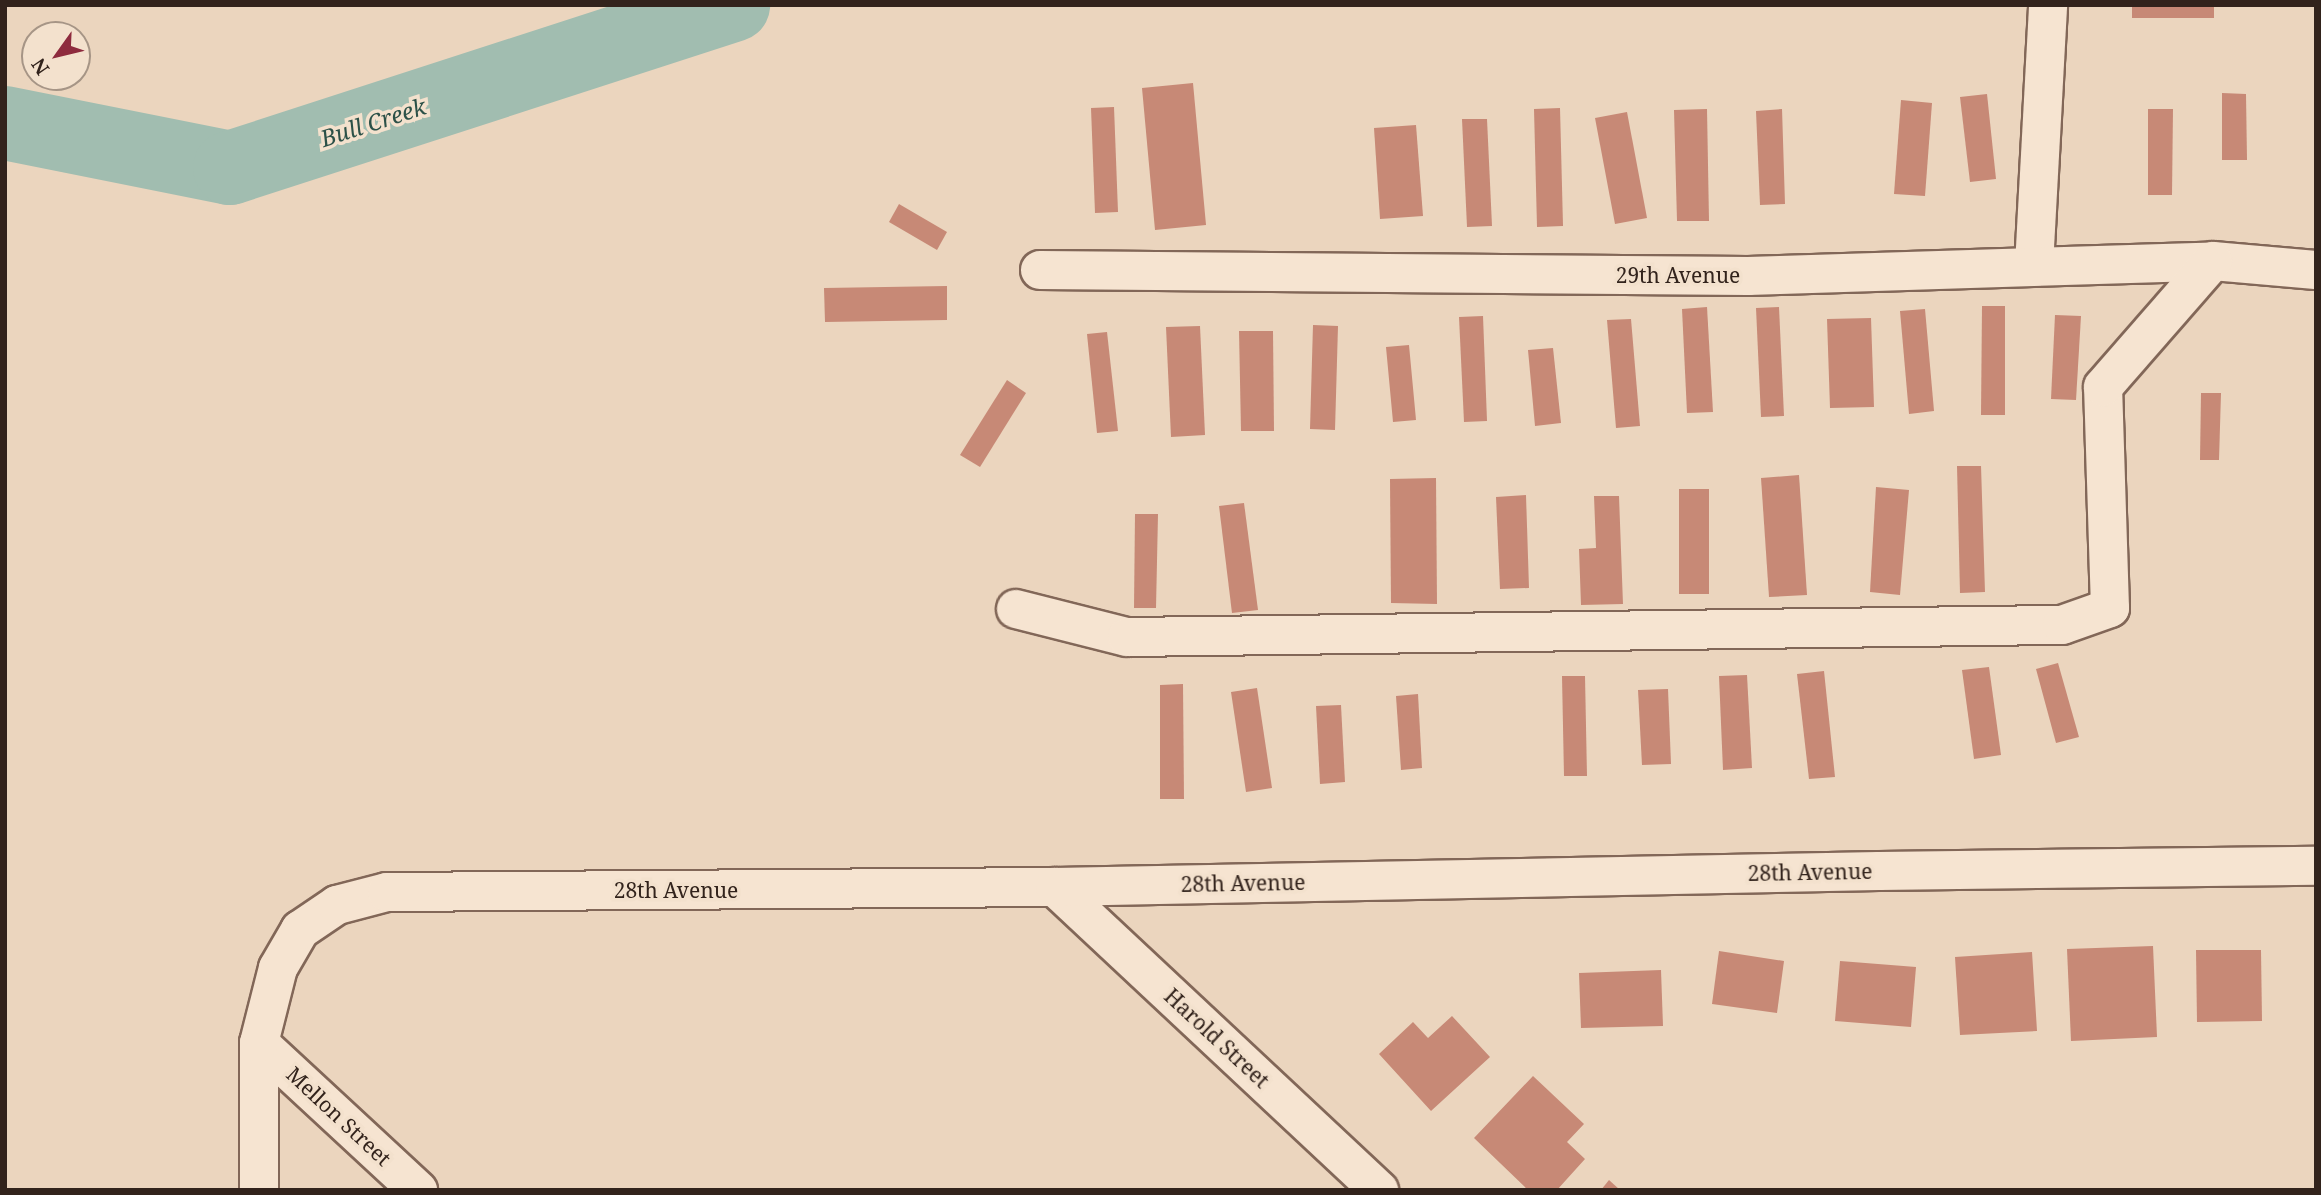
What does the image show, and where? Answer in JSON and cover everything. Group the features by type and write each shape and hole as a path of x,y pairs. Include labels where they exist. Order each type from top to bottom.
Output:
{"street":[{"path":"2034,266 2048,5"},
{"path":"1016,609 1127,637 2062,625 2110,608 2103,387 2213,261"},
{"name":"29th Avenue","path":"1040,270 1748,276 2213,261 2316,270"},
{"name":"28th Avenue","path":"259,1190 259,1042 278,968 300,930 337,905 387,892 1055,887 1879,871 2316,866"},
{"name":"Harold Street","path":"1055,887 1380,1190"},
{"name":"Mellon Street","path":"259,1042 418,1190"}],"building":[{"path":"2132,5 2214,5 2214,18 2132,18"},
{"path":"1193,83 1206,225 1155,230 1142,88"},
{"path":"2222,93 2246,94 2247,160 2222,160"},
{"path":"1987,94 1996,179 1970,182 1960,97"},
{"path":"1901,100 1932,103 1925,196 1894,194"},
{"path":"1114,107 1118,212 1095,213 1091,108"},
{"path":"1560,108 1563,226 1537,227 1534,109"},
{"path":"1707,109 1709,221 1677,221 1674,110"},
{"path":"1782,109 1785,204 1760,205 1756,111"},
{"path":"2148,109 2173,109 2172,195 2148,195"},
{"path":"1627,112 1647,218 1615,224 1595,118"},
{"path":"1462,119 1487,119 1492,226 1467,227"},
{"path":"1416,125 1423,216 1380,219 1374,128"},
{"path":"899,204 947,232 937,250 889,222"},
{"path":"947,286 947,320 825,322 824,288"},
{"path":"1982,306 2005,306 2005,415 1981,415"},
{"path":"1707,307 1713,412 1687,413 1682,309"},
{"path":"1779,307 1784,416 1761,417 1756,308"},
{"path":"1925,309 1934,411 1909,414 1900,311"},
{"path":"2055,315 2081,316 2076,400 2051,399"},
{"path":"1483,316 1487,421 1464,422 1459,317"},
{"path":"1871,318 1874,407 1830,408 1827,319"},
{"path":"1631,319 1640,426 1616,428 1607,320"},
{"path":"1313,325 1338,326 1335,430 1310,429"},
{"path":"1200,326 1205,435 1171,437 1166,327"},
{"path":"1239,331 1273,331 1274,431 1241,431"},
{"path":"1107,332 1118,431 1097,433 1087,334"},
{"path":"1409,345 1416,420 1393,422 1386,347"},
{"path":"1553,348 1561,423 1535,426 1528,350"},
{"path":"1007,380 1026,393 980,467 960,455"},
{"path":"2201,393 2221,393 2219,460 2200,460"},
{"path":"1957,466 1981,466 1985,592 1960,593"},
{"path":"1799,475 1807,595 1769,597 1761,478"},
{"path":"1436,478 1437,604 1391,603 1390,479"},
{"path":"1876,487 1909,490 1900,595 1870,592"},
{"path":"1679,489 1709,489 1709,594 1679,594"},
{"path":"1526,495 1529,588 1500,589 1496,497"},
{"path":"1594,496 1619,496 1623,604 1581,605 1579,549 1596,548"},
{"path":"1244,503 1258,610 1232,613 1219,506"},
{"path":"1135,514 1158,514 1156,608 1134,608"},
{"path":"2058,663 2079,737 2056,743 2036,669"},
{"path":"1989,667 2001,755 1974,759 1962,670"},
{"path":"1824,671 1835,777 1809,779 1797,674"},
{"path":"1747,675 1752,768 1723,770 1719,676"},
{"path":"1562,676 1585,676 1587,776 1564,776"},
{"path":"1183,684 1184,799 1160,799 1160,685"},
{"path":"1257,688 1272,788 1246,792 1231,692"},
{"path":"1668,689 1671,764 1642,765 1638,690"},
{"path":"1418,694 1422,768 1401,770 1396,696"},
{"path":"1341,705 1345,782 1320,784 1316,706"},
{"path":"2153,946 2157,1037 2071,1041 2067,949"},
{"path":"2196,950 2261,950 2262,1021 2197,1022"},
{"path":"1719,951 1784,961 1777,1013 1712,1004"},
{"path":"2032,952 2037,1031 1960,1035 1955,957"},
{"path":"1840,961 1916,967 1911,1027 1835,1021"},
{"path":"1661,970 1663,1026 1581,1028 1579,973"},
{"path":"1452,1016 1490,1057 1431,1111 1379,1054 1413,1022 1428,1038"},
{"path":"1533,1076 1584,1124 1567,1142 1585,1159 1557,1190 1528,1190 1474,1138"},
{"path":"1609,1180 1620,1190 1601,1190"}],"waterway":[{"name":"Bull Creek","path":"5,123 230,168 733,5"}]}
